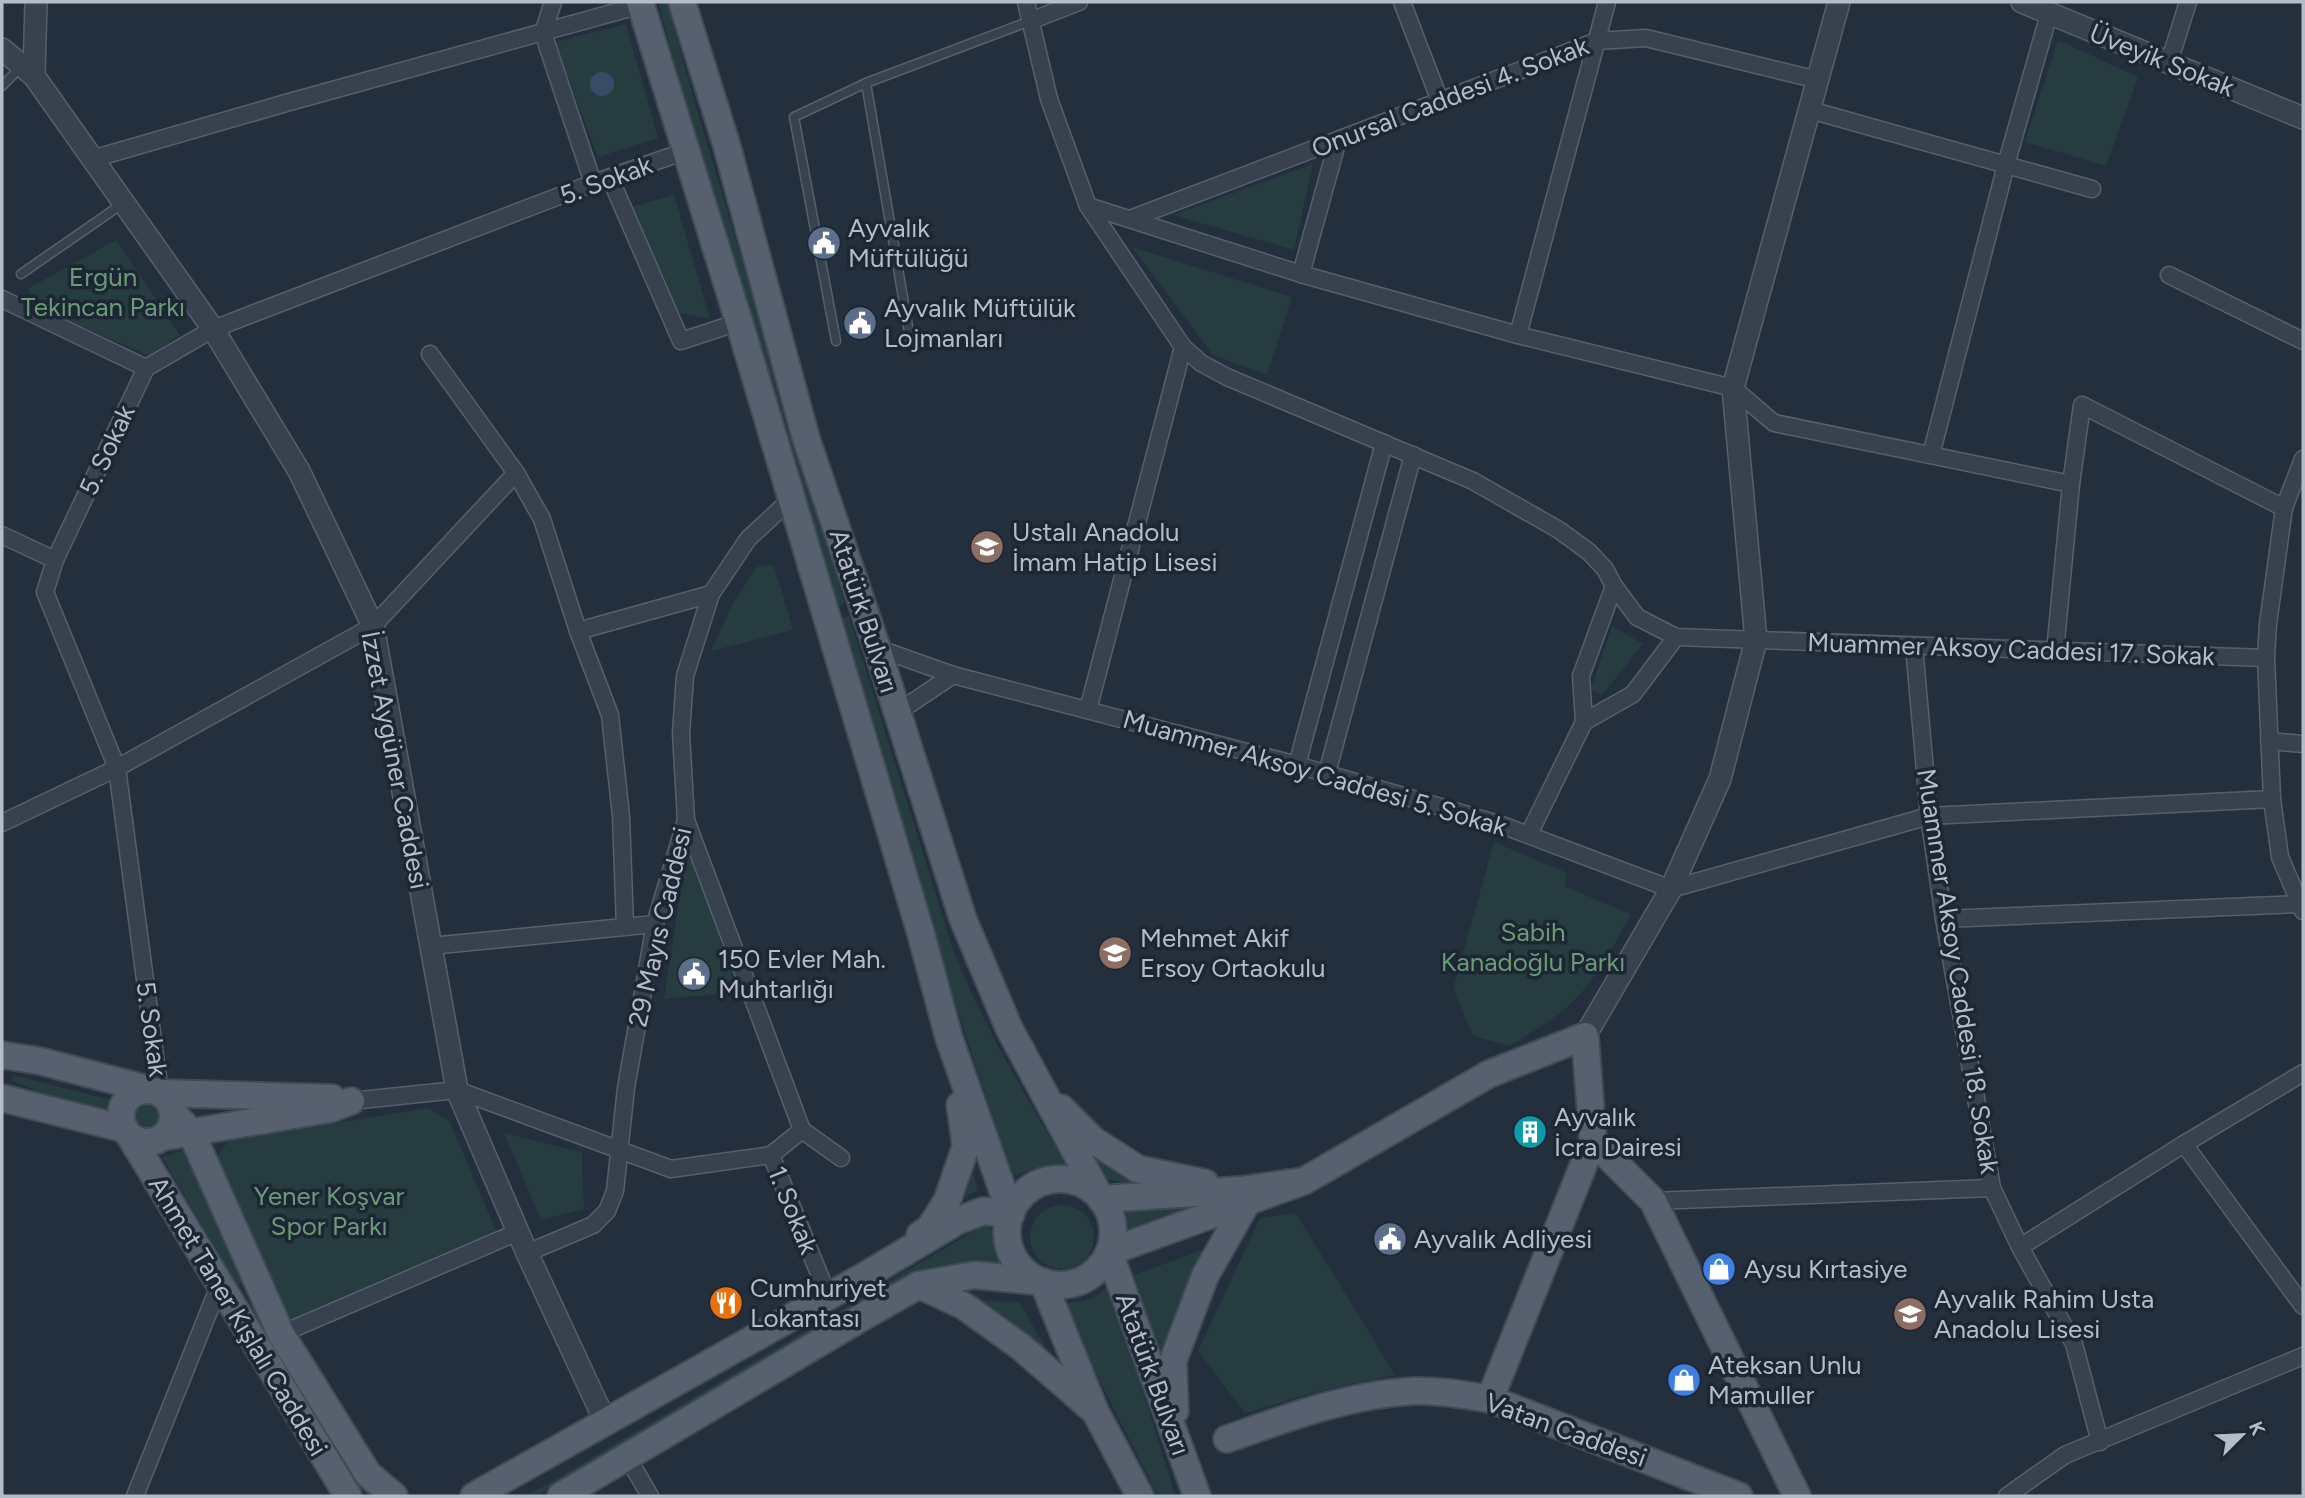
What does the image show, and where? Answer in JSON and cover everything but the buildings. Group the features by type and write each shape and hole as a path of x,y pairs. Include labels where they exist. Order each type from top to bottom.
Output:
{"main road":[{"name":"Atatürk Bulvarı","path":"641,4 739,322 921,934 948,1038 1011,1214 1007,1236 1011,1251 1018,1264 1029,1275 1043,1282 1056,1285 1082,1280 1103,1264 1109,1252 1113,1238 1109,1211 1009,1028 963,919 898,712 806,438 726,143 682,2"},
{"path":"1109,1252 1244,1196 1304,1181 1489,1074 1585,1036 1593,1141 1490,1399"},
{"path":"868,1274 930,1228 947,1201 966,1146 948,1038"},
{"path":"2,1055 40,1061 168,1113 330,1109 351,1101"},
{"path":"1038,1085 1093,1140 1138,1169 1244,1196"},
{"path":"128,1133 121,1113 128,1098 142,1090 168,1113 322,1096 351,1101"},
{"name":"Ahmet Taner Kışlalı Caddesi","path":"2,1098 128,1133 146,1142 168,1113 281,1334 368,1474 394,1496"},
{"name":"Ahmet Taner Kışlalı Caddesi","path":"128,1133 348,1496"},
{"path":"1593,1141 1653,1201 1797,1496"},
{"path":"474,1496 957,1221 984,1211 1011,1214 1024,1193 1039,1183 1055,1179 1073,1181 1101,1199 1244,1196"},
{"path":"1176,1433 1173,1361 1205,1276 1244,1196"},
{"name":"Atatürk Bulvarı","path":"1109,1252 1197,1496"},
{"path":"561,1496 919,1285 975,1275 1043,1282"},
{"name":"Atatürk Bulvarı","path":"1043,1282 1095,1411 1140,1496"},
{"path":"919,1285 964,1306 1021,1347 1095,1411"},
{"name":"Vatan Caddesi","path":"1227,1439 1291,1416 1356,1399 1415,1391 1462,1394 1490,1399 1739,1496"}],"street":[{"path":"28,71 36,2"},
{"path":"553,2 543,33 593,184"},
{"path":"1026,2 1049,99 1088,206 1183,347 1201,363 1227,377 1473,481 1559,530 1589,552 1605,569 1637,617 1676,637 1633,694 1584,722"},
{"path":"1030,21 1079,2"},
{"path":"1402,2 1440,101"},
{"path":"1518,335 1607,2"},
{"path":"1585,1036 1671,889 1720,779 1756,640 1733,388 1839,2"},
{"name":"Üveyik Sokak","path":"2022,2 2303,118"},
{"path":"2169,63 2188,2"},
{"path":"92,159 641,4"},
{"path":"1931,455 2006,165 2049,14"},
{"name":"Onursal Caddesi 4. Sokak","path":"1130,219 1597,41 1646,38 1818,80"},
{"name":"İzzet Aygüner Caddesi","path":"2,49 28,71 213,329 299,471 373,626 457,1090 527,1253 604,1421"},
{"path":"1810,110 2092,189"},
{"path":"1301,274 1338,140"},
{"name":"5. Sokak","path":"168,1113 117,768 45,592 54,560 146,368 213,329 686,151"},
{"path":"610,178 681,341 739,322"},
{"path":"1088,206 1301,274 1518,335 1733,388 1774,423 2071,484"},
{"path":"2169,275 2303,341"},
{"path":"2,299 146,368"},
{"path":"1088,710 1183,347"},
{"path":"430,354 516,473 542,519 578,631 610,715 621,816 625,926"},
{"path":"2055,651 2071,484 2082,405 2284,508"},
{"path":"1297,765 1384,443"},
{"path":"1326,773 1413,455"},
{"path":"1944,919 2302,907 2280,857 2272,799 2266,658 2284,508 2303,460"},
{"path":"2,823 117,768 373,626 516,473"},
{"name":"29 Mayıs Caddesi","path":"527,1253 593,1225 607,1211 615,1191 634,1039 655,923 686,820 681,733 685,677 711,594 748,539 791,499"},
{"path":"2,535 54,560"},
{"path":"1529,834 1584,722 1581,676 1614,586"},
{"path":"578,631 711,594"},
{"name":"Muammer Aksoy Caddesi 17. Sokak","path":"1676,637 2266,658"},
{"name":"Muammer Aksoy Caddesi 18. Sokak","path":"1914,646 1930,816 1944,919 1992,1188 2020,1247 2074,1344 2100,1442"},
{"name":"Muammer Aksoy Caddesi 5. Sokak","path":"877,648 953,675 1326,773 1529,834 1671,889"},
{"path":"898,712 953,675"},
{"path":"2269,741 2303,744"},
{"path":"1671,889 1930,816 2272,799"},
{"name":"1. Sokak","path":"686,820 802,1130 771,1155 828,1296"},
{"path":"430,946 655,923"},
{"path":"2020,1247 2303,1073"},
{"path":"351,1101 457,1090 671,1169 771,1155"},
{"path":"802,1130 841,1158"},
{"path":"2184,1144 2303,1306"},
{"path":"1653,1201 1992,1188"},
{"path":"281,1334 518,1232"},
{"path":"135,1496 219,1286"},
{"path":"2007,1496 2065,1455 2303,1356"},
{"path":"628,1458 650,1496"}],"lane":[{"path":"836,341 794,117 866,83 1030,21"},
{"path":"2,86 28,71"},
{"path":"866,83 911,344"},
{"path":"21,274 124,203"}],"green space":[{"path":"658,2 667,2 845,603 838,606 683,93"},
{"path":"626,24 658,138 598,157 555,42"},
{"path":"2058,40 2138,77 2106,166 2025,142"},
{"path":"1313,164 1294,250 1173,215"},
{"path":"674,195 710,319 680,313 660,276 631,207"},
{"name":"Ergün Tekincan Parkı","path":"116,240 180,335 150,356 36,306 29,288"},
{"path":"1132,247 1292,297 1267,375 1213,355"},
{"path":"758,565 774,566 793,630 711,651 732,605"},
{"path":"849,616 953,950 991,1032 1066,1164 1044,1166 1012,1176 943,966 839,620"},
{"path":"1612,626 1643,644 1602,695 1591,689"},
{"name":"Sabih Kanadoğlu Parkı","path":"1494,842 1567,873 1564,886 1631,914 1602,965 1581,993 1557,1015 1510,1046 1473,1036 1453,989"},
{"path":"688,843 733,978 716,994 664,999"},
{"path":"13,1075 111,1100 109,1117 11,1081"},
{"path":"148,1100 160,1105 165,1117 160,1129 148,1134 136,1129 131,1117 136,1105"},
{"name":"Yener Koşvar Spor Parkı","path":"427,1108 449,1120 497,1233 284,1325 217,1170 219,1154 228,1141"},
{"path":"504,1133 582,1152 584,1209 541,1220"},
{"path":"187,1149 244,1282 237,1285 162,1157"},
{"path":"1086,1151 1151,1186 1101,1179"},
{"path":"971,1167 978,1190 956,1202"},
{"path":"1212,1202 1130,1234 1122,1203"},
{"path":"1056,1205 1068,1205 1085,1214 1092,1225 1092,1249 1085,1260 1068,1269 1056,1269 1044,1264 1035,1255 1030,1243 1030,1231 1035,1219 1044,1210"},
{"path":"1296,1213 1395,1375 1324,1390 1245,1413 1198,1351 1260,1218"},
{"path":"989,1222 1003,1266 922,1269 846,1311 536,1496 527,1496"},
{"path":"1202,1250 1159,1355 1134,1275"},
{"path":"1109,1285 1177,1496 1158,1496 1060,1302 1087,1300"},
{"path":"971,1300 1019,1302 1055,1363"}],"water":[{"path":"602,72 613,79 614,84 607,95 602,96 591,89 590,84 597,73"}],"place":[{"name":"Ayvalık Müftülüğü","path":"824,243"},
{"name":"Ayvalık Müftülük Lojmanları","path":"860,323"},
{"name":"Ustalı Anadolu İmam Hatip Lisesi","path":"987,547"},
{"name":"Mehmet Akif Ersoy Ortaokulu","path":"1115,953"},
{"name":"150 Evler Mah. Muhtarlığı","path":"694,974"},
{"name":"Ayvalık İcra Dairesi","path":"1530,1132"},
{"name":"Ayvalık Adliyesi","path":"1390,1239"},
{"name":"Aysu Kırtasiye","path":"1719,1269"},
{"name":"Cumhuriyet Lokantası","path":"726,1303"},
{"name":"Ayvalık Rahim Usta Anadolu Lisesi","path":"1910,1314"},
{"name":"Ateksan Unlu Mamuller","path":"1684,1380"}]}
